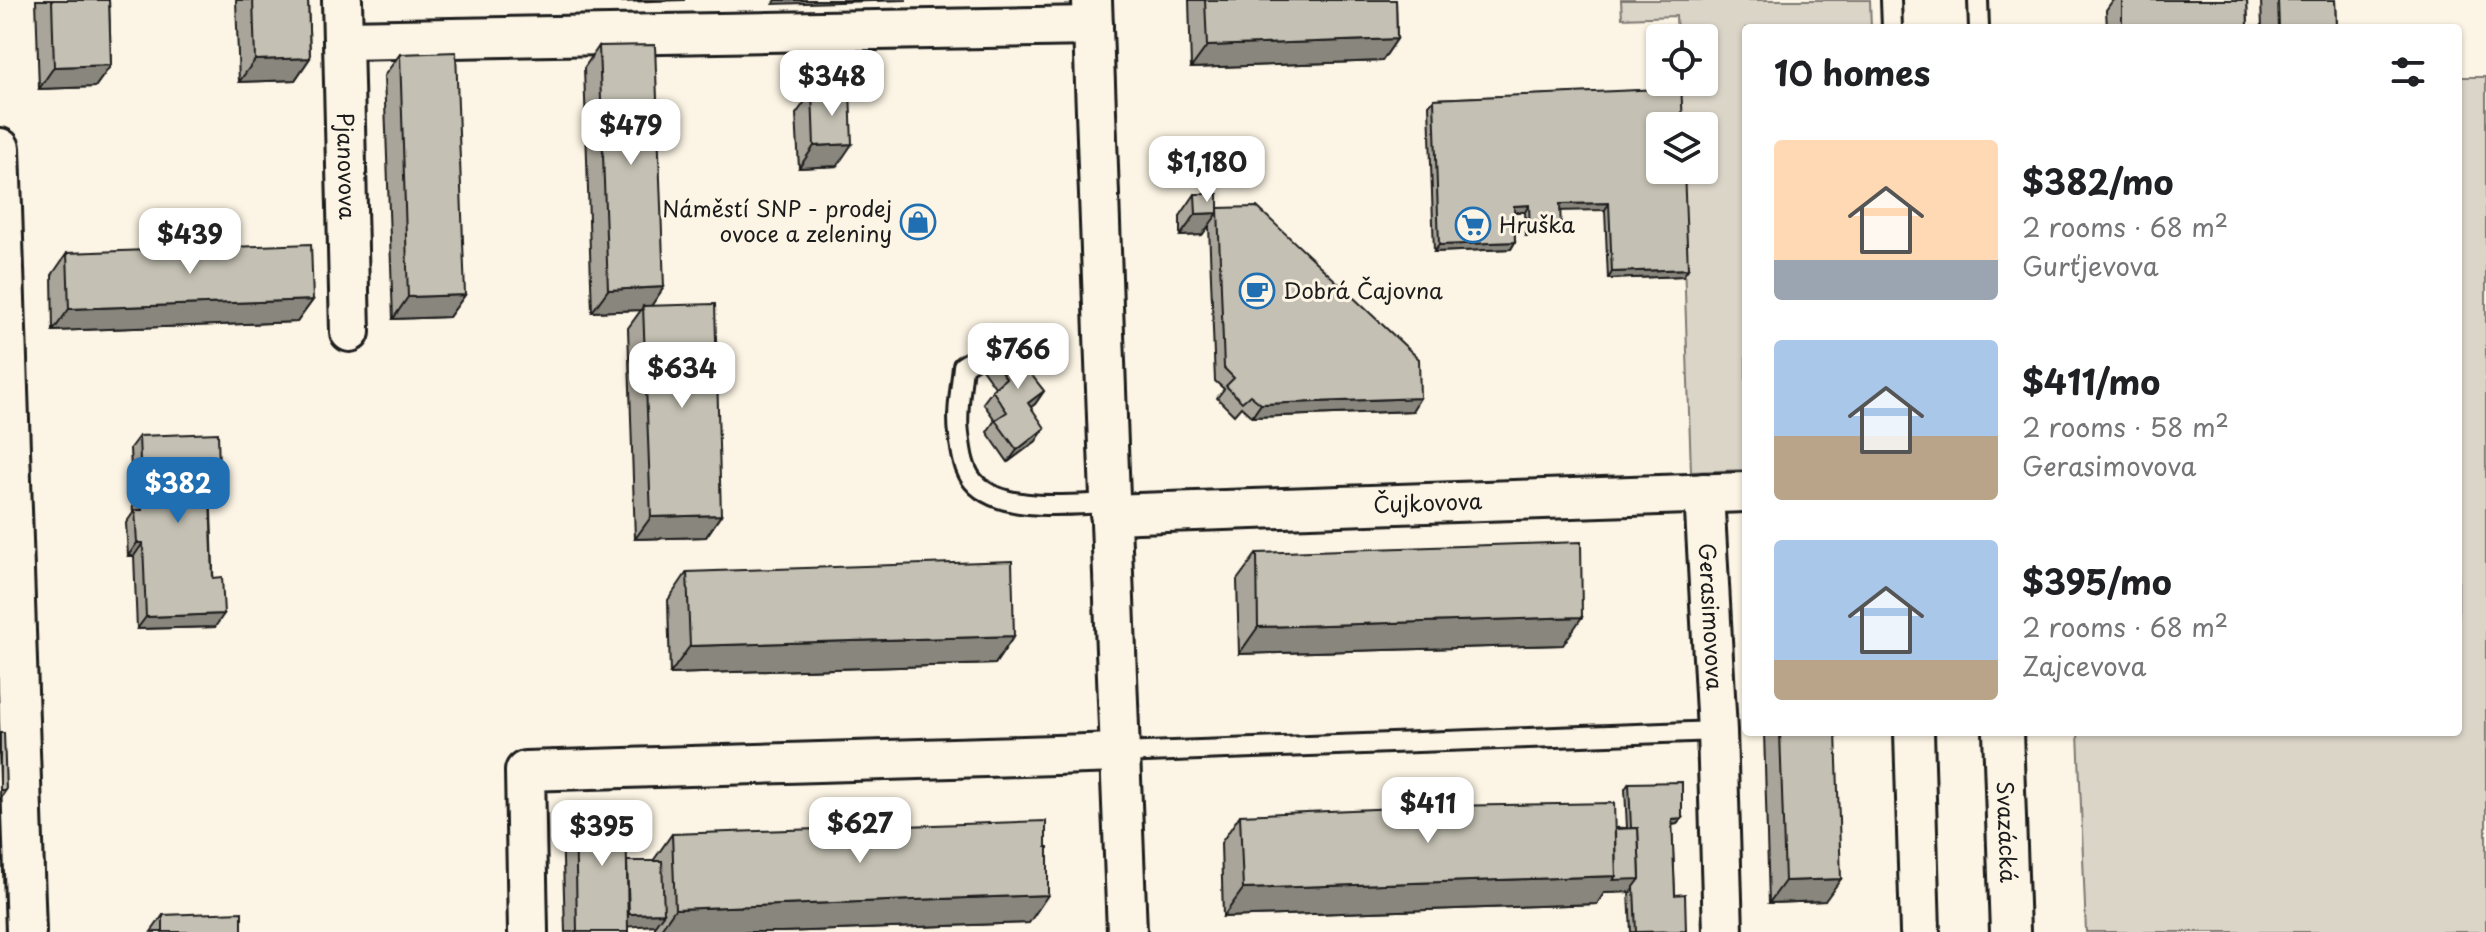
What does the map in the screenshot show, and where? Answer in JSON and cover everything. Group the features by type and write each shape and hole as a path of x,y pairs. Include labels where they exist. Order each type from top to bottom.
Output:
{"street":[{"name":"Pjanovova","path":"342,0 350,332"},
{"path":"344,40 1093,13 1127,932"},
{"path":"0,148 8,621 26,932"},
{"name":"Čujkovova","path":"1110,508 1742,492"},
{"name":"Gerasimovova","path":"1704,493 1717,731 1723,932"},
{"path":"1914,736 1920,932"},
{"name":"Svazácká","path":"2003,736 2010,932"},
{"path":"528,932 525,771 1119,753"}],"lane":[{"path":"1891,0 1892,24"},
{"path":"1978,0 1979,24"},
{"path":"995,346 963,366 958,432 965,469 975,484 1001,499 1032,506 1110,508"},
{"path":"1119,753 1717,731"}],"shaded area":[{"path":"1621,0 1870,0 1871,24 1742,24 1742,470 1691,472 1681,184 1718,184 1718,112 1679,112 1678,96 1718,96 1718,24 1676,24 1676,16 1622,18"},
{"path":"2462,77 2486,77 2486,932 2086,932 2078,736 2462,736"}],"building":[{"path":"52,0 109,0 111,65 54,67"},
{"path":"253,0 308,0 310,58 255,60"},
{"path":"1205,0 1396,0 1397,39 1207,46"},
{"path":"2122,0 2247,0 2248,24 2122,24"},
{"path":"2278,0 2335,0 2336,24 2279,24"},
{"path":"655,45 664,287 608,290 599,46"},
{"path":"456,52 465,295 408,297 400,54"},
{"path":"850,90 852,144 814,146 812,92"},
{"path":"1646,90 1646,96 1682,96 1682,112 1646,112 1646,184 1685,184 1688,269 1612,272 1609,203 1560,204 1561,228 1530,230 1529,205 1514,206 1515,242 1439,245 1434,99"},
{"path":"1195,194 1218,194 1218,213 1196,214"},
{"path":"1257,207 1419,359 1420,398 1261,404 1250,395 1242,402 1226,386 1234,378 1224,368 1218,208"},
{"path":"311,244 313,300 69,309 67,253"},
{"path":"715,304 721,515 651,517 643,306"},
{"path":"1021,333 1040,358 1027,369 1044,391 1028,403 1045,428 1017,450 995,420 1007,412 992,390 1006,378 990,356"},
{"path":"218,433 219,470 209,470 213,578 222,577 224,614 146,617 143,543 137,543 135,510 142,510 139,436"},
{"path":"1581,542 1582,617 1258,627 1257,553"},
{"path":"1012,561 1014,636 690,646 687,572"},
{"path":"0,733 4,733 6,790 0,790"},
{"path":"1780,736 1836,736 1841,879 1785,881"},
{"path":"1682,782 1682,818 1672,819 1675,895 1685,894 1686,931 1636,932 1634,887 1640,879 1638,828 1631,828 1629,783"},
{"path":"1614,803 1616,876 1243,889 1240,815 1442,806"},
{"path":"626,804 628,932 577,932 575,806"},
{"path":"1046,821 1048,895 675,909 672,834"},
{"path":"1638,828 1640,879 1613,880 1616,876 1615,829"},
{"path":"627,861 662,861 664,913 629,914"},
{"path":"242,912 242,932 163,932 163,915"}],"place":[{"name":"Náměstí SNP - prodej ovoce a zeleniny","path":"918,222"},
{"name":"Hruška","path":"1473,225"},
{"name":"Dobrá Čajovna","path":"1257,291"}]}
